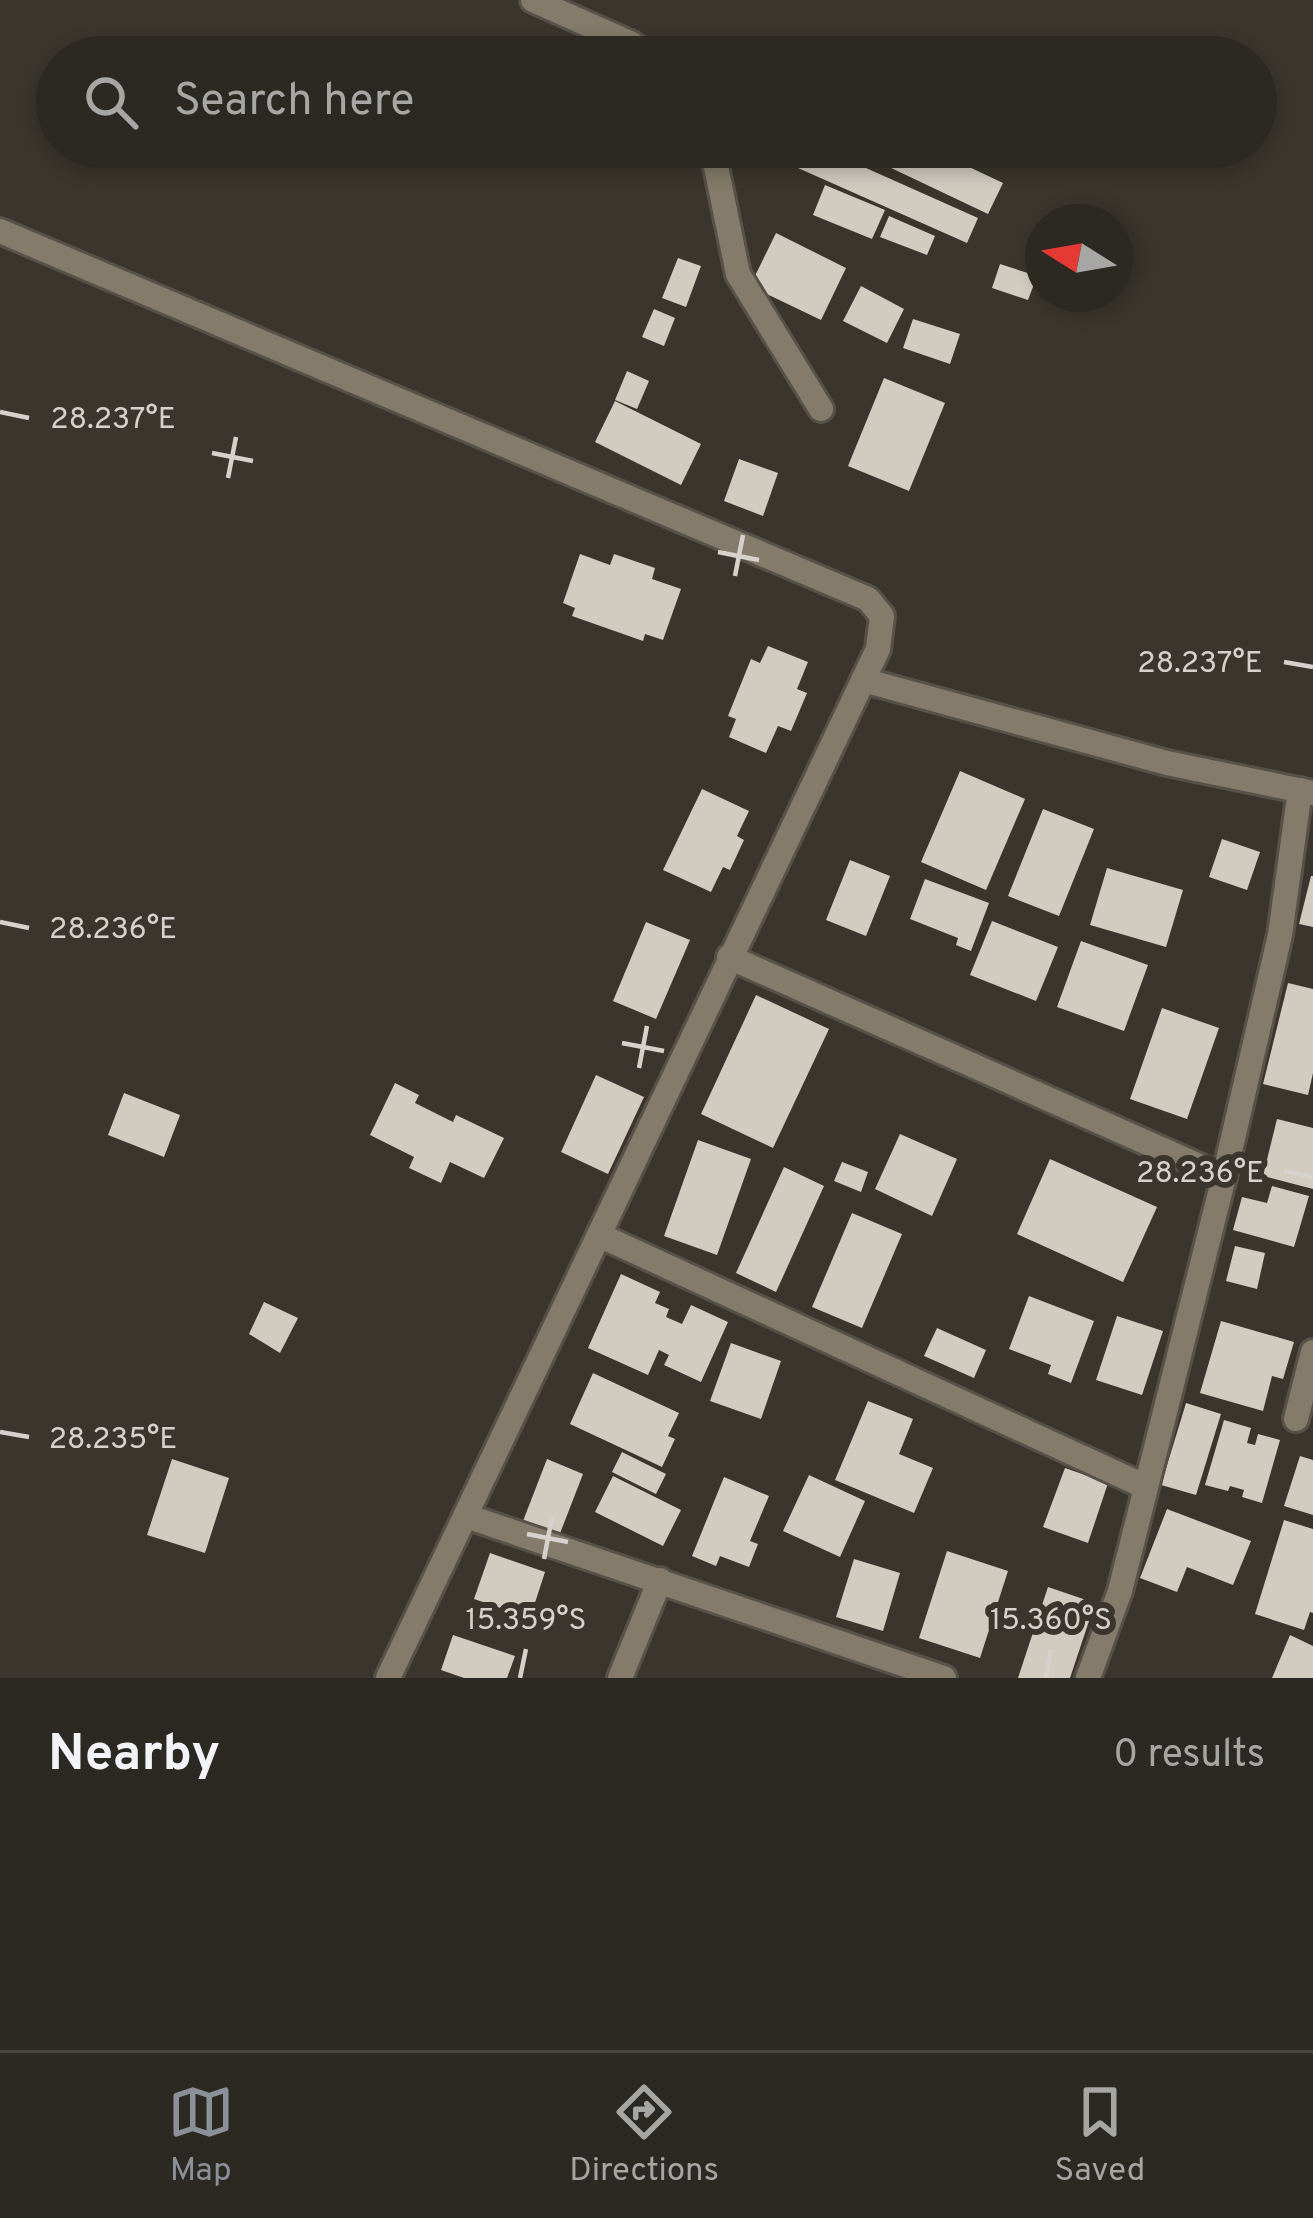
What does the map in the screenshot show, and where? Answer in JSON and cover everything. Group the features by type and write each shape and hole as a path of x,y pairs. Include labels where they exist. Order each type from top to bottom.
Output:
{"street":[{"path":"533,0 614,36"},
{"path":"716,168 738,274 821,409"},
{"path":"0,231 868,599 882,616 878,649 388,1678"},
{"path":"862,680 1167,763 1307,792 1280,935 1224,1177 1120,1591 1088,1678"},
{"path":"729,957 1224,1177"},
{"path":"599,1234 1144,1486"},
{"path":"1296,1418 1313,1352"},
{"path":"466,1516 944,1678"},
{"path":"620,1678 660,1580"}],"building":[{"path":"798,168 866,168 978,218 967,243"},
{"path":"891,168 971,168 1003,183 988,214"},
{"path":"825,185 885,210 872,239 813,215"},
{"path":"889,216 935,236 927,255 880,237"},
{"path":"776,233 846,268 821,320 750,286"},
{"path":"678,258 701,266 686,307 662,298"},
{"path":"1000,264 1025,272 1025,299 992,288"},
{"path":"861,286 904,309 887,343 843,321"},
{"path":"654,309 675,318 664,346 642,337"},
{"path":"913,319 960,334 950,364 903,348"},
{"path":"627,371 649,381 637,409 615,400"},
{"path":"884,378 945,403 909,491 848,466"},
{"path":"615,401 701,444 681,485 595,442"},
{"path":"739,459 778,473 763,516 724,501"},
{"path":"580,554 610,565 614,554 655,568 652,579 681,589 663,640 645,634 643,641 572,616 575,608 563,603"},
{"path":"768,646 808,662 797,689 807,693 791,731 778,726 766,753 729,737 736,719 728,716 751,659 760,663"},
{"path":"960,771 1025,799 986,890 921,862"},
{"path":"702,789 749,811 737,836 744,840 730,870 723,867 711,892 663,870"},
{"path":"1043,809 1094,829 1059,916 1008,896"},
{"path":"1222,839 1260,852 1247,890 1209,877"},
{"path":"850,860 890,876 866,936 826,920"},
{"path":"1107,868 1183,890 1166,947 1090,925"},
{"path":"1313,876 1313,927 1299,924"},
{"path":"925,879 989,903 971,951 956,945 958,938 910,919"},
{"path":"992,921 1058,947 1036,1001 970,975"},
{"path":"646,922 690,940 656,1019 613,1001"},
{"path":"1081,941 1148,965 1124,1031 1057,1007"},
{"path":"1288,983 1313,989 1313,1073 1308,1095 1263,1084"},
{"path":"756,995 829,1029 773,1148 701,1114"},
{"path":"1162,1008 1219,1028 1187,1119 1130,1099"},
{"path":"596,1075 644,1097 608,1174 561,1152"},
{"path":"395,1083 419,1095 415,1103 453,1122 456,1115 504,1138 484,1178 450,1162 441,1183 409,1168 414,1157 370,1135"},
{"path":"124,1093 180,1115 164,1157 108,1135"},
{"path":"1277,1119 1313,1128 1313,1189 1263,1176"},
{"path":"900,1134 957,1159 932,1216 875,1189"},
{"path":"698,1140 751,1159 717,1255 664,1236"},
{"path":"1050,1159 1157,1207 1123,1282 1017,1234"},
{"path":"842,1162 868,1172 861,1192 834,1181"},
{"path":"784,1167 824,1186 776,1292 736,1273"},
{"path":"1272,1186 1309,1196 1294,1247 1233,1230 1242,1197 1267,1203"},
{"path":"852,1213 902,1234 862,1328 812,1307"},
{"path":"1235,1246 1265,1253 1257,1289 1226,1281"},
{"path":"621,1274 660,1292 655,1303 669,1309 666,1317 682,1324 691,1305 728,1322 701,1382 664,1365 669,1355 659,1350 648,1375 588,1348"},
{"path":"1029,1296 1094,1321 1071,1383 1048,1374 1051,1365 1009,1349"},
{"path":"264,1302 298,1318 280,1353 249,1334"},
{"path":"1117,1316 1163,1331 1142,1395 1096,1380"},
{"path":"1221,1321 1294,1342 1283,1379 1272,1376 1263,1411 1200,1393"},
{"path":"937,1328 986,1350 974,1378 924,1356"},
{"path":"731,1343 781,1361 761,1419 710,1401"},
{"path":"593,1373 679,1413 668,1436 675,1439 662,1467 570,1424"},
{"path":"868,1401 913,1419 899,1454 933,1468 914,1513 835,1480"},
{"path":"1186,1403 1221,1414 1196,1495 1161,1485"},
{"path":"1224,1420 1251,1428 1247,1443 1255,1445 1258,1434 1280,1440 1262,1503 1242,1497 1244,1490 1205,1485"},
{"path":"622,1452 666,1474 656,1494 612,1472"},
{"path":"1300,1456 1313,1460 1313,1515 1284,1506"},
{"path":"172,1459 229,1478 205,1553 147,1535"},
{"path":"547,1459 583,1474 559,1536 523,1521"},
{"path":"1065,1468 1108,1483 1088,1543 1043,1527"},
{"path":"809,1475 865,1501 840,1557 783,1531"},
{"path":"613,1476 681,1510 663,1546 595,1512"},
{"path":"724,1477 769,1496 750,1541 758,1544 749,1567 720,1556 716,1566 692,1556"},
{"path":"1167,1509 1251,1541 1233,1585 1187,1567 1177,1592 1140,1578"},
{"path":"1284,1520 1313,1529 1313,1613 1304,1630 1255,1614"},
{"path":"947,1551 1008,1571 980,1658 919,1638"},
{"path":"490,1553 545,1572 530,1618 474,1599"},
{"path":"854,1559 900,1573 883,1631 836,1617"},
{"path":"1048,1587 1095,1603 1070,1678 1018,1678"},
{"path":"453,1635 515,1656 507,1678 464,1678 441,1670"},
{"path":"1290,1635 1313,1646 1313,1678 1272,1678"}]}
